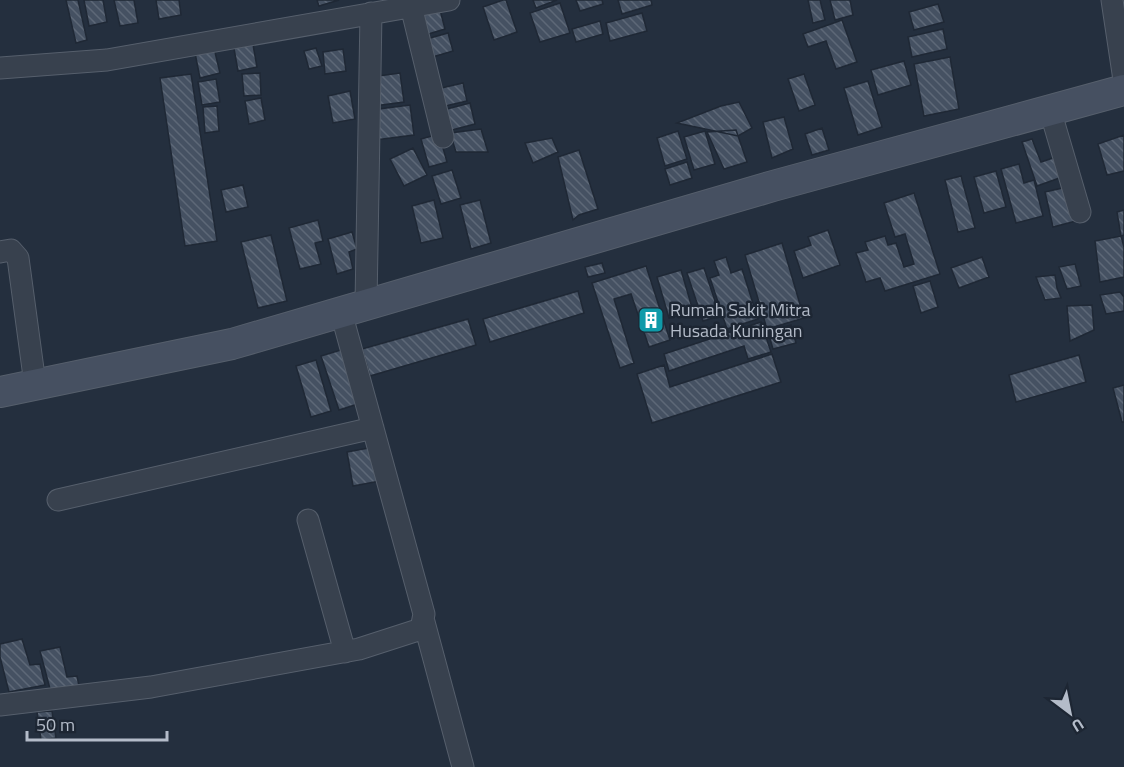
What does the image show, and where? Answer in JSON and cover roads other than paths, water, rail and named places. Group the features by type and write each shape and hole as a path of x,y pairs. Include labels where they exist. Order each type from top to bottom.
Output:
{"main road":[{"path":"0,392 232,344 773,186 1124,90"}],"street":[{"path":"0,68 107,60 449,0"},
{"path":"1112,0 1124,80"},
{"path":"411,6 443,137"},
{"path":"0,705 151,687 345,652 421,630 424,614 373,428 353,308 371,13"},
{"path":"1050,110 1080,212"},
{"path":"0,252 11,250 18,258 35,384"},
{"path":"58,500 373,428"},
{"path":"308,520 345,652"},
{"path":"423,622 463,767"}],"place":[{"name":"Rumah Sakit Mitra Husada Kuningan","path":"651,320"}]}
